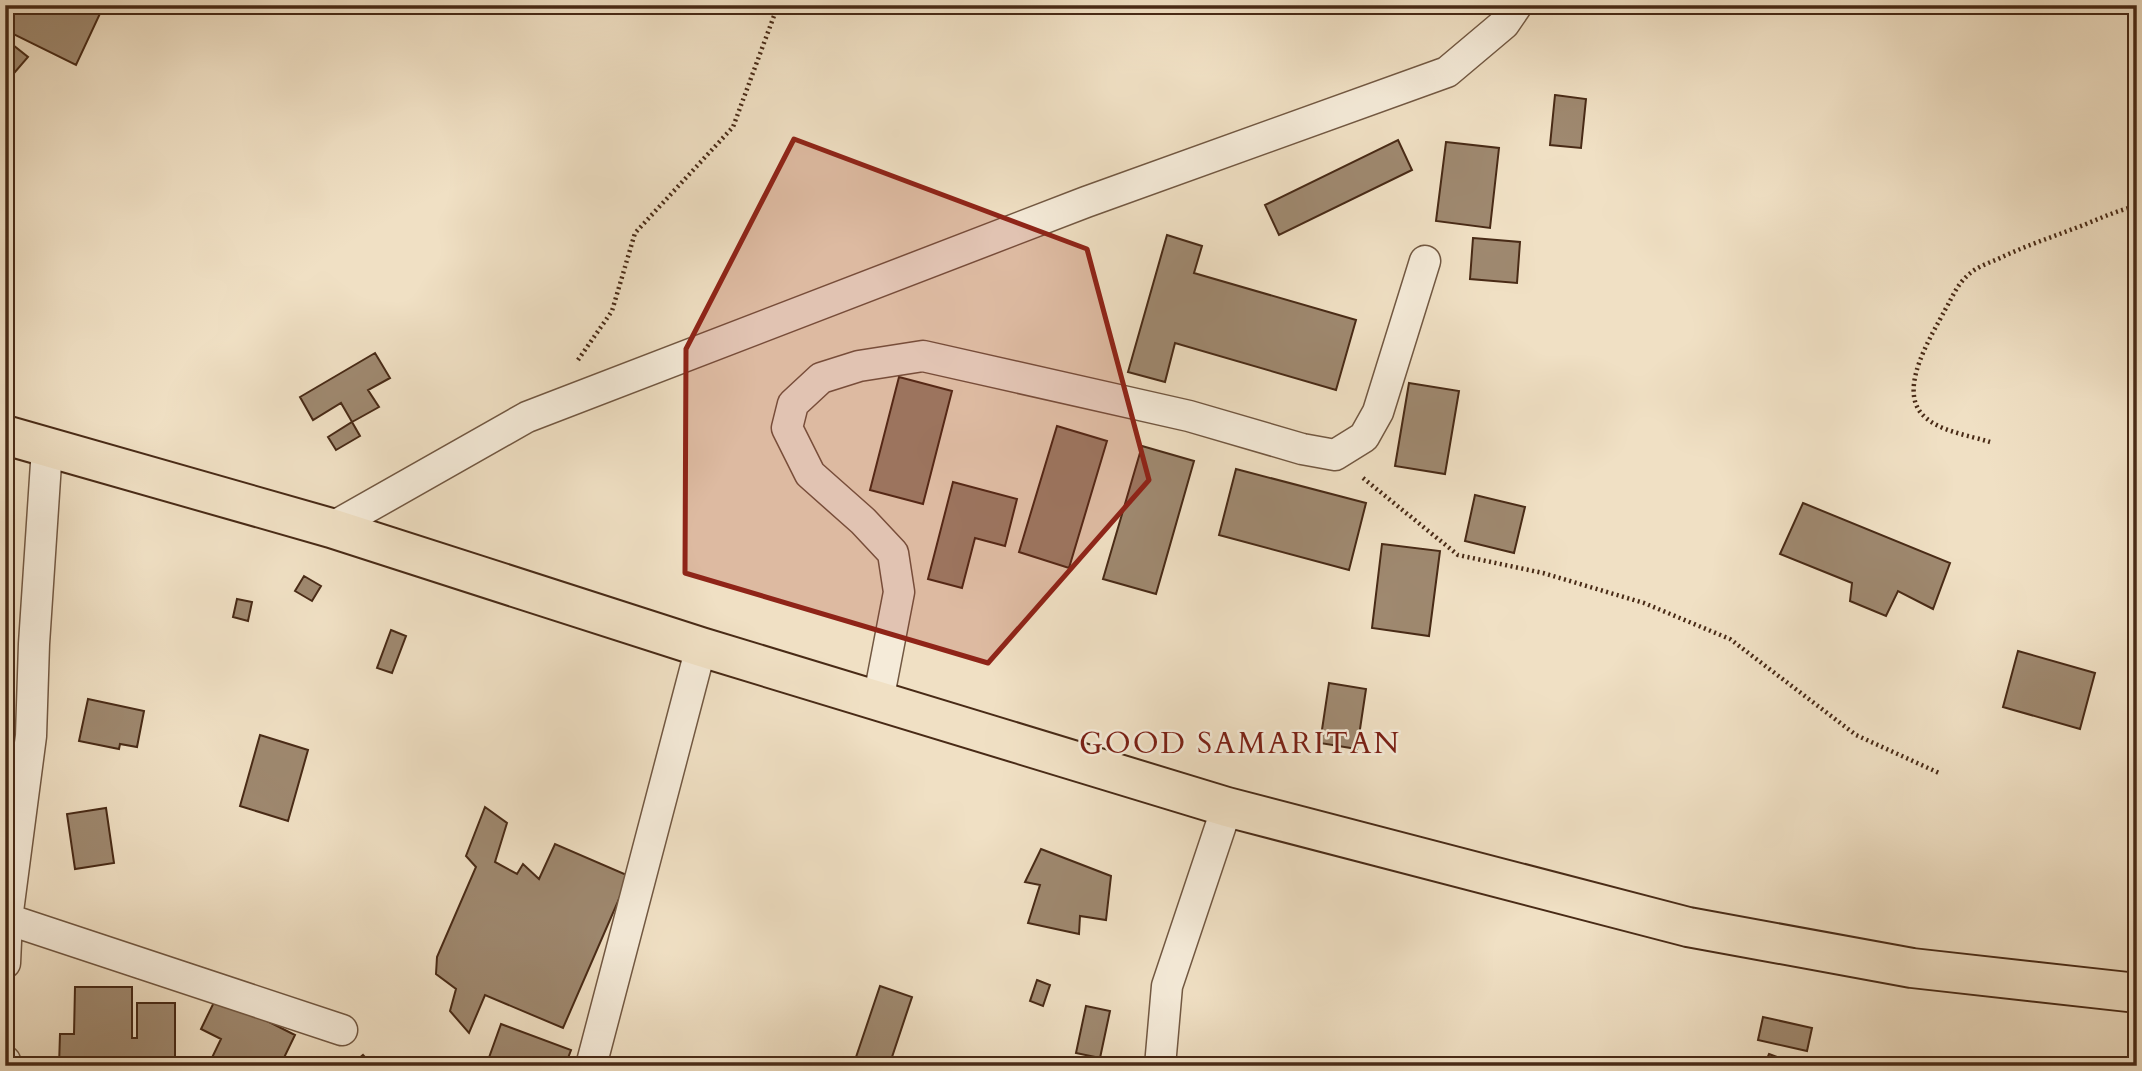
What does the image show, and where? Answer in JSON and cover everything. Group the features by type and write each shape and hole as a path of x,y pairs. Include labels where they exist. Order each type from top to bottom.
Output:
{"highway":[{"path":"5,435 331,528 701,647 1227,807 1688,927 1912,968 2137,993"}],"street":[{"path":"331,528 527,417 1086,202 1447,72 1504,24 1517,5"},
{"path":"878,701 899,592 893,553 863,521 810,474 787,428 793,404 821,378 859,366 923,356 1189,416 1302,449 1335,455 1364,437 1378,412 1425,261"},
{"path":"5,963 7,919 31,736 34,644 47,448"},
{"path":"591,1066 701,647"},
{"path":"1160,1066 1167,986 1227,807"},
{"path":"7,919 342,1030"}],"path":[{"path":"544,411 612,311 635,233 733,127 778,5"},
{"path":"1990,442 1941,427 1923,416 1914,403 1913,388 1929,337 1955,288 1974,270 2039,240 2137,206"},
{"path":"1335,455 1458,555 1543,573 1644,603 1730,639 1856,735 1939,773"}],"highlighted area":[{"path":"794,139 1087,249 1149,480 988,663 685,573 686,349"}],"building":[{"path":"5,5 104,5 76,65 5,30"},
{"path":"13,45 28,57 9,79 5,75 5,55"},
{"path":"1555,95 1586,99 1581,148 1550,145"},
{"path":"1398,140 1412,170 1279,235 1265,205"},
{"path":"1446,142 1499,148 1490,228 1436,221"},
{"path":"1167,235 1202,246 1194,273 1356,320 1336,390 1175,343 1165,382 1128,372"},
{"path":"1473,238 1520,242 1517,283 1470,279"},
{"path":"375,353 390,378 368,390 379,407 352,422 341,403 313,420 300,397"},
{"path":"899,377 952,391 923,504 870,490"},
{"path":"1409,383 1459,391 1445,474 1395,466"},
{"path":"352,422 360,436 336,450 328,437"},
{"path":"1057,426 1107,441 1069,568 1019,552"},
{"path":"1142,446 1194,461 1156,594 1103,579"},
{"path":"1236,469 1366,503 1349,570 1219,535"},
{"path":"953,482 1017,499 1005,546 975,538 962,588 928,579"},
{"path":"1475,495 1525,507 1514,553 1465,541"},
{"path":"1803,503 1950,563 1933,609 1898,591 1886,616 1850,601 1852,583 1780,554"},
{"path":"1382,544 1440,551 1429,636 1372,628"},
{"path":"304,576 321,586 312,601 295,591"},
{"path":"237,599 252,602 248,621 233,617"},
{"path":"391,630 406,636 392,673 377,668"},
{"path":"2018,651 2095,673 2080,729 2003,707"},
{"path":"1329,683 1366,689 1357,749 1320,743"},
{"path":"88,699 144,711 137,747 120,744 119,749 79,741"},
{"path":"260,735 308,750 288,821 240,806"},
{"path":"485,807 507,823 495,862 517,874 523,864 539,879 555,844 629,876 563,1028 485,995 469,1033 450,1011 456,989 436,974 437,957 476,867 466,856"},
{"path":"106,808 114,863 75,869 67,814"},
{"path":"1041,849 1111,876 1106,920 1080,916 1079,934 1028,923 1040,885 1025,882"},
{"path":"1037,980 1050,985 1043,1006 1030,1001"},
{"path":"880,986 912,997 889,1066 853,1066"},
{"path":"75,987 132,987 132,1038 137,1038 137,1003 175,1003 175,1066 59,1066 60,1034 74,1034"},
{"path":"217,996 295,1035 280,1066 208,1066 221,1039 201,1029"},
{"path":"1086,1006 1110,1011 1100,1058 1076,1053"},
{"path":"1763,1017 1812,1028 1807,1051 1758,1040"},
{"path":"501,1024 571,1050 565,1066 486,1066"},
{"path":"1769,1054 1801,1066 1764,1066"},
{"path":"363,1055 373,1066 350,1066"}],"district":[{"name":"GOOD SAMARITAN","path":"1240,743"}]}
